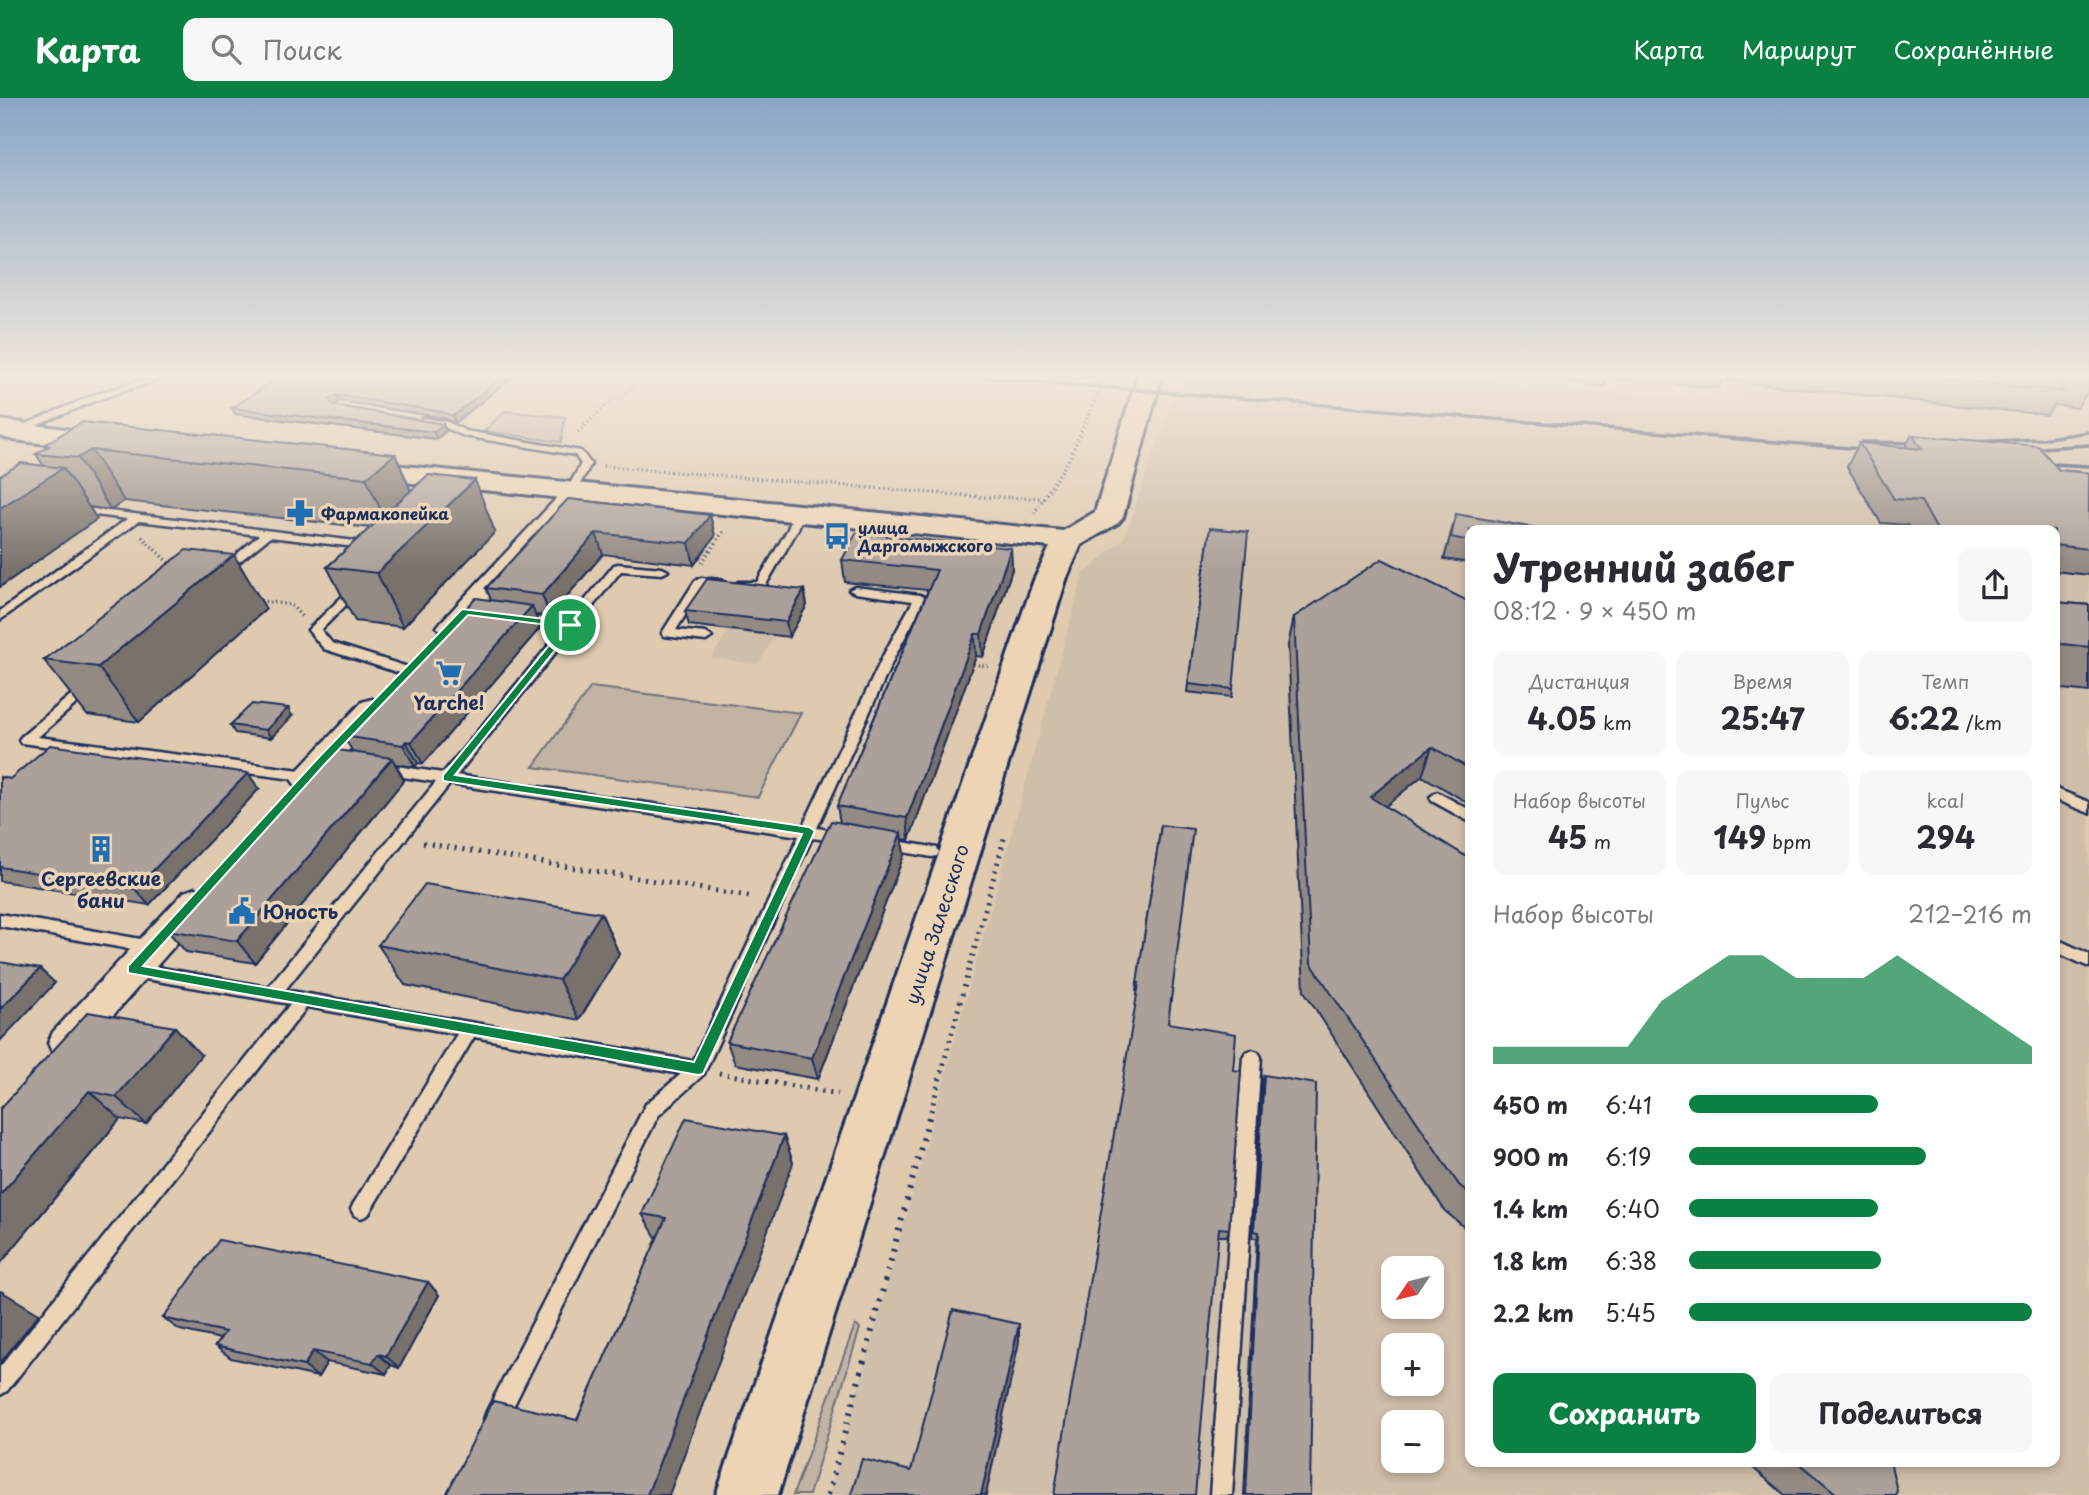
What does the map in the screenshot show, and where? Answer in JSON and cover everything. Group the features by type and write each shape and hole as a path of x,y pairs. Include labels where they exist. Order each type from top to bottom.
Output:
{"main road":[{"path":"48,440 124,451"},
{"path":"321,465 1068,540 1108,517 1131,440"},
{"name":"улица Залесского","path":"747,1495 1046,593 1068,540"}],"street":[{"path":"315,774 407,671 471,612 571,491"},
{"path":"44,1067 217,877"}],"lane":[{"path":"505,440 578,453 586,464 571,491"},
{"path":"60,509 139,516 385,547"},
{"path":"706,636 668,633 701,581 760,586 793,529 798,514"},
{"path":"0,616 139,516"},
{"path":"209,583 268,533"},
{"path":"272,994 618,567 662,571"},
{"path":"370,576 314,631 328,646 407,671"},
{"path":"485,1437 652,1110 698,1069 889,656 920,598 855,590"},
{"path":"503,616 570,625"},
{"path":"98,679 26,740 315,774"},
{"path":"368,767 809,831 932,852"},
{"path":"2060,796 2089,808"},
{"path":"1437,797 1465,814"},
{"path":"0,920 153,947"},
{"path":"2060,947 2089,961"},
{"path":"132,970 698,1069"},
{"path":"0,1384 304,999"},
{"path":"361,1209 470,1028"},
{"path":"1221,1495 1252,1057"}],"path":[{"path":"586,464 983,497 1045,498"},
{"path":"662,571 698,567 729,523"},
{"path":"958,663 1000,667"},
{"path":"828,1495 1006,830"},
{"path":"399,839 778,900"},
{"path":"698,1069 853,1096"}],"shaded area":[{"path":"1159,440 2089,440 2089,1495 829,1495 1083,575 1124,538"},
{"path":"729,630 775,636 758,664 711,658"},
{"path":"591,687 801,713 758,797 533,767"},
{"path":"855,1325 860,1328 809,1495 793,1495"}],"building":[{"path":"52,440 260,440 395,454 366,478 91,450 78,458 36,454 49,446 44,445"},
{"path":"1916,440 1971,440 2038,446 2059,470 2089,473 2089,549 2060,546 2060,525 1934,525 1921,501 1894,499 1859,443 1922,449"},
{"path":"21,463 63,468 0,508 0,476"},
{"path":"428,475 475,480 377,573 327,567"},
{"path":"568,499 710,515 689,543 596,533 542,595 486,588"},
{"path":"1456,514 1518,525 1465,525 1465,540 1451,537"},
{"path":"1210,528 1248,532 1233,689 1188,684"},
{"path":"856,533 1011,548 981,634 975,634 907,818 837,806 937,570 842,560"},
{"path":"186,550 234,555 98,667 44,660"},
{"path":"1382,559 1465,600 1465,766 1432,747 1370,797 1465,856 1465,1190 1459,1185 1311,963 1294,617"},
{"path":"707,579 804,590 786,622 685,611"},
{"path":"476,598 532,606 411,742 406,741 403,745 343,736"},
{"path":"2060,603 2089,605 2089,647 2060,644"},
{"path":"252,704 288,708 266,730 230,725"},
{"name":"Сергеевские бани","path":"50,745 248,773 135,889 0,867 0,777 10,779"},
{"path":"331,749 392,758 237,941 167,930"},
{"path":"831,821 901,833 812,1058 727,1042"},
{"path":"1161,825 1193,829 1168,1023 1236,1034 1233,1070 1241,1071 1229,1229 1219,1228 1195,1495 1054,1495 1139,983"},
{"path":"425,884 601,913 559,980 378,945"},
{"path":"0,962 40,969 0,1009"},
{"path":"88,1012 175,1027 116,1097 89,1091 0,1195 0,1109"},
{"path":"1264,1075 1316,1084 1310,1495 1246,1495 1259,1232 1254,1231"},
{"path":"686,1118 784,1136 647,1495 446,1495 493,1401 577,1420 666,1218 642,1214"},
{"path":"219,1240 428,1282 386,1356 378,1354 372,1363 313,1351 304,1366 215,1346 225,1332 163,1318"},
{"path":"953,1310 1019,1324 981,1495 851,1495 862,1459 911,1471"},
{"path":"1804,1467 1891,1467 1897,1491 1895,1495 1838,1495"}],"railway":[{"path":"1755,440 1875,450"},
{"path":"1970,442 2013,440"},
{"path":"1862,442 1928,443"},
{"path":"2026,449 2089,445"},
{"path":"2035,463 2089,466"}],"place":[{"name":"Фармакопейка","path":"300,513"},
{"name":"улица Даргомыжского","path":"837,536"},
{"name":"Yarche!","path":"449,673"},
{"name":"Сергеевские бани","path":"101,849"},
{"name":"Юность","path":"242,911"}],"route":[{"path":"465,611 570,625 447,778 809,831 698,1069 132,970 322,761 465,611"}]}
